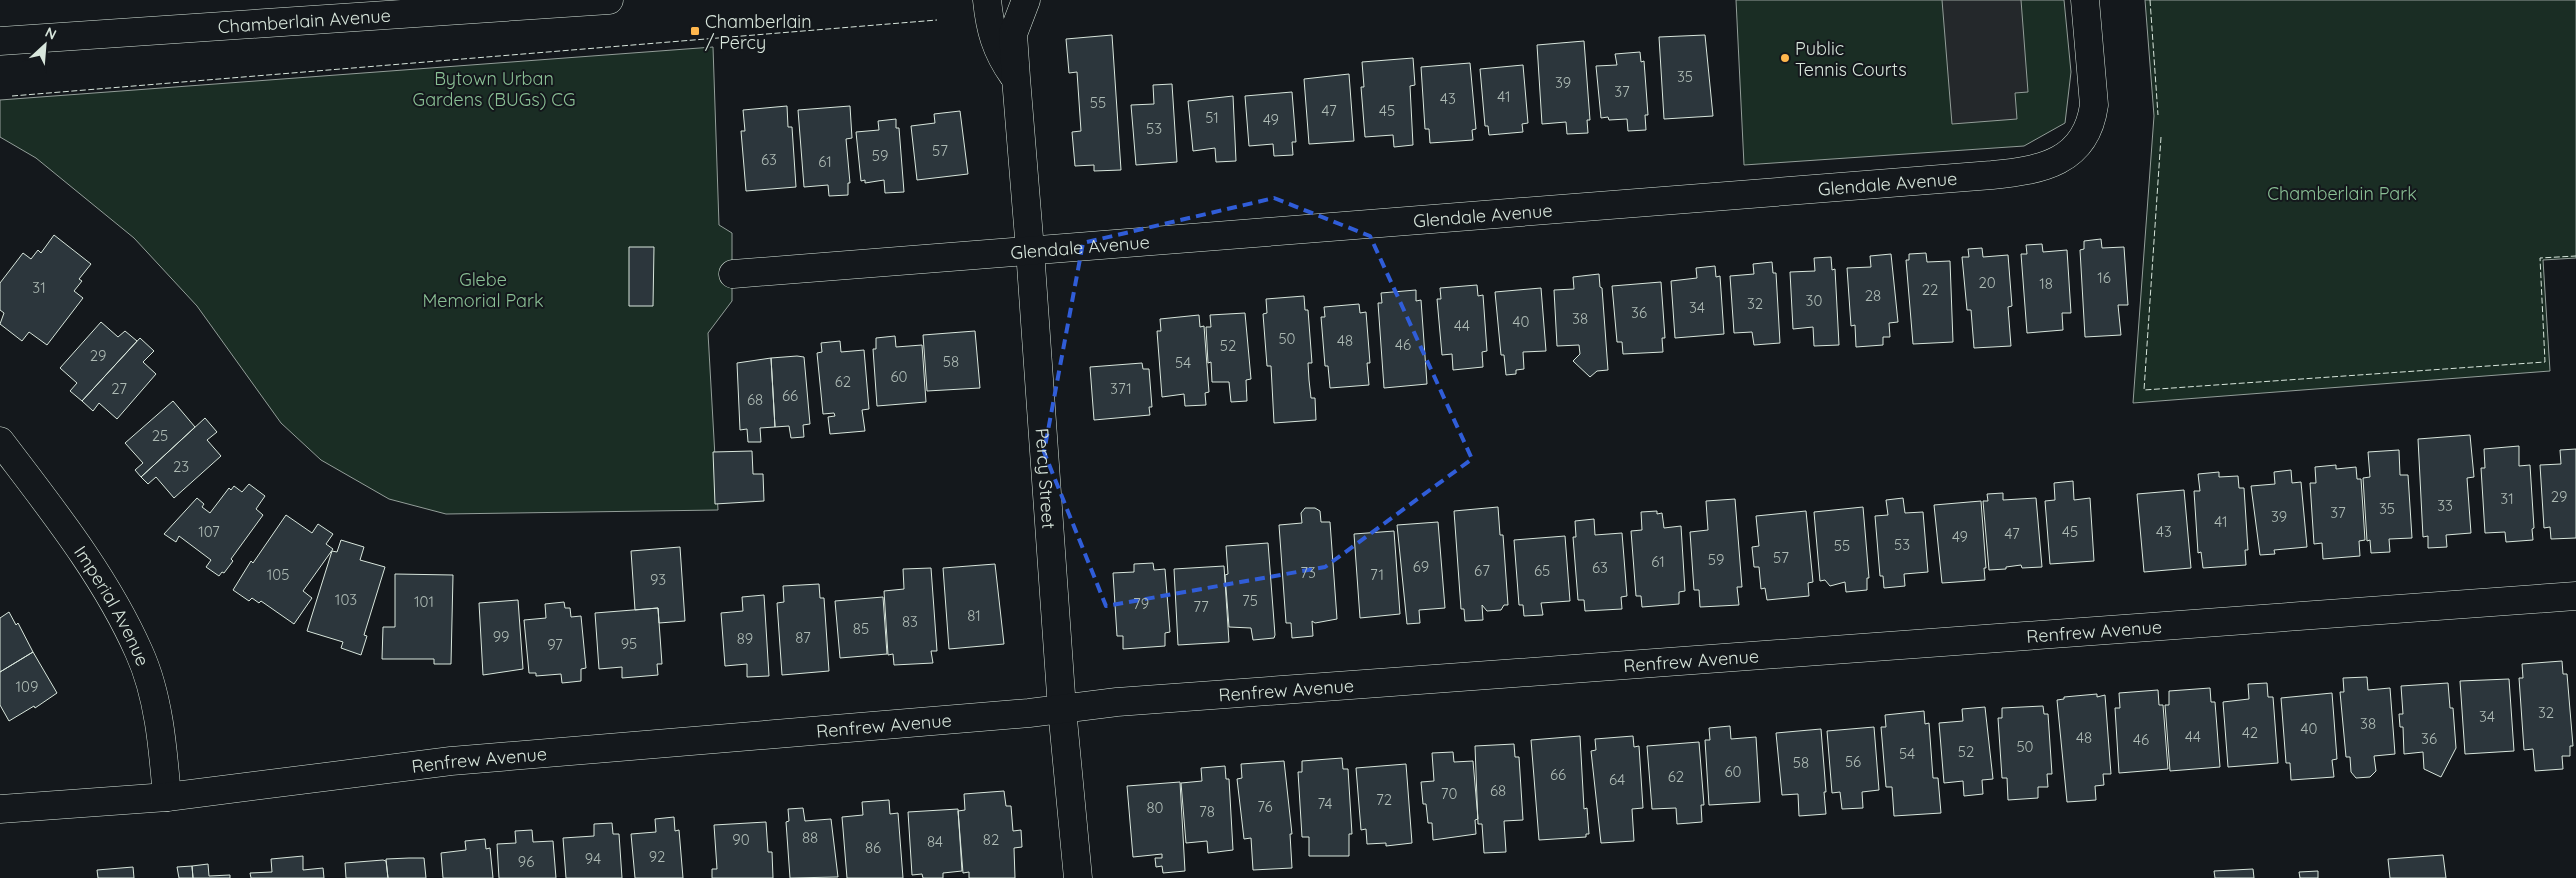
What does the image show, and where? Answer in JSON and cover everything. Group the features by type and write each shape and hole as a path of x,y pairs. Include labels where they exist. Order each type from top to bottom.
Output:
{"street":[{"name":"Chamberlain Avenue","path":"0,41 609,0"},
{"path":"987,0 992,37 1000,56 1016,78"},
{"name":"Percy Street","path":"1026,0 1014,34 1016,78 1062,709 1078,878"},
{"name":"Glendale Avenue","path":"733,274 1992,175 2029,170 2058,162 2072,151 2084,137 2092,118 2094,105 2085,0"},
{"name":"Imperial Avenue","path":"0,441 68,533 103,585 140,652 159,727 166,796"},
{"name":"Renfrew Avenue","path":"0,810 166,796 451,761 1062,709 1118,702 2576,596"}],"highlighted area":[{"path":"1274,198 1370,236 1472,459 1325,567 1106,606 1044,452 1083,243"}],"green space":[{"path":"1736,0 2064,0 2071,72 2065,123 2024,146 1744,165"},
{"name":"Chamberlain Park","path":"2145,0 2576,0 2576,258 2543,260 2550,371 2133,403 2154,116"},
{"name":"Glebe Memorial Park","path":"713,47 719,225 732,233 732,301 708,333 718,510 446,514 389,499 321,460 281,423 197,306 134,238 36,158 0,137 0,100"}],"shaded area":[{"path":"1942,0 2021,0 2028,92 2015,93 2017,119 1952,124"}],"building":[{"path":"1112,35 1121,170 1094,171 1094,165 1075,166 1072,132 1081,131 1077,72 1069,73 1066,39"},
{"path":"1705,35 1713,116 1664,119 1659,37"},
{"path":"1584,41 1590,120 1587,120 1588,133 1567,134 1566,122 1542,124 1537,45"},
{"path":"1640,52 1641,62 1644,61 1648,115 1645,115 1646,130 1628,131 1627,119 1609,120 1608,117 1601,118 1596,66 1617,65 1615,54"},
{"path":"1413,58 1415,85 1410,86 1413,145 1394,147 1393,135 1365,137 1361,87 1364,87 1362,62"},
{"path":"1470,63 1476,129 1472,130 1473,140 1430,143 1429,129 1425,129 1421,67"},
{"path":"1523,65 1528,123 1522,124 1523,132 1489,135 1488,126 1485,126 1480,69"},
{"path":"1349,74 1354,141 1309,144 1304,79"},
{"path":"1172,84 1177,162 1136,165 1131,105 1154,104 1153,85"},
{"path":"1292,92 1296,142 1292,142 1293,155 1274,156 1273,144 1249,146 1245,96"},
{"path":"1233,96 1236,161 1216,162 1215,148 1193,151 1188,101"},
{"path":"787,106 788,127 792,127 796,187 746,191 741,131 745,131 743,110"},
{"path":"850,106 852,138 846,139 850,183 848,183 848,195 829,196 828,185 804,187 798,110"},
{"path":"960,111 968,174 917,180 911,126 935,123 934,114"},
{"path":"896,119 896,128 899,128 904,192 885,193 884,180 865,183 865,180 861,181 856,132 879,130 878,121"},
{"path":"54,235 91,264 79,279 82,281 74,291 83,298 47,345 29,332 22,341 0,324 4,313 0,310 0,283 23,253 31,259 38,250 41,253"},
{"path":"2101,239 2102,248 2124,247 2128,305 2118,305 2121,335 2085,337 2080,250 2084,249 2084,241"},
{"path":"2042,244 2043,252 2067,250 2071,313 2062,313 2063,330 2027,333 2021,254 2027,254 2026,245"},
{"path":"629,247 654,247 653,306 629,306"},
{"path":"1982,248 1983,257 2008,255 2012,306 2008,307 2011,346 1974,348 1971,310 1967,310 1962,257 1969,257 1968,249"},
{"path":"1926,253 1927,262 1950,261 1953,342 1913,344 1906,260 1909,260 1909,254"},
{"path":"1891,254 1898,322 1889,323 1890,337 1883,337 1883,345 1856,347 1855,325 1851,326 1847,268 1871,267 1870,256"},
{"path":"1831,257 1832,270 1835,269 1839,345 1814,346 1813,327 1793,329 1790,272 1815,271 1814,258"},
{"path":"1772,262 1773,273 1776,273 1780,343 1754,345 1752,332 1734,333 1730,276 1754,274 1753,264"},
{"path":"1715,266 1716,277 1720,276 1724,334 1675,338 1671,281 1697,278 1696,268"},
{"path":"1599,274 1600,287 1602,288 1608,370 1597,371 1590,377 1573,361 1580,354 1579,345 1557,346 1554,290 1574,289 1573,277"},
{"path":"1661,282 1665,338 1662,338 1663,352 1623,354 1622,342 1617,342 1612,286"},
{"path":"1477,285 1478,296 1483,295 1487,351 1482,352 1483,367 1453,370 1452,354 1442,355 1437,299 1441,299 1440,288"},
{"path":"1541,288 1546,351 1523,352 1524,369 1516,370 1516,374 1506,375 1504,355 1501,355 1495,292"},
{"path":"1416,290 1416,301 1421,300 1427,384 1384,388 1378,303 1382,303 1381,293"},
{"path":"1304,296 1305,310 1308,310 1312,363 1308,363 1309,380 1311,398 1315,398 1316,420 1274,423 1271,366 1267,366 1263,314 1267,313 1266,299"},
{"path":"1359,304 1360,313 1366,312 1370,363 1367,363 1369,385 1330,388 1328,366 1325,366 1321,317 1325,317 1324,307"},
{"path":"1245,313 1251,379 1246,380 1247,401 1231,402 1229,382 1212,382 1211,362 1208,363 1206,327 1211,327 1210,315"},
{"path":"1199,315 1200,327 1204,326 1209,392 1205,393 1206,405 1185,406 1184,394 1162,397 1157,331 1161,331 1160,319"},
{"path":"101,322 118,337 125,331 137,341 82,401 70,391 77,383 60,368"},
{"path":"975,331 980,388 927,391 923,335"},
{"path":"895,336 896,347 922,345 926,402 877,406 873,349 876,349 876,338"},
{"path":"140,338 154,351 143,362 156,374 117,419 99,403 93,411 82,401"},
{"path":"840,341 841,352 864,350 869,409 862,410 865,431 830,434 828,417 835,416 834,413 823,414 817,353 822,352 821,343"},
{"path":"804,357 810,424 803,425 804,437 791,438 789,426 775,427 771,358"},
{"path":"771,358 775,427 760,428 761,442 748,442 747,429 740,430 737,363"},
{"path":"1142,363 1143,369 1149,369 1152,407 1149,407 1150,415 1094,420 1090,367"},
{"path":"173,401 195,427 141,477 135,470 143,463 125,443"},
{"path":"205,418 217,432 207,440 221,456 174,498 156,477 148,484 141,477"},
{"path":"2470,435 2474,477 2467,478 2471,533 2446,535 2447,547 2428,548 2428,536 2423,537 2418,439"},
{"path":"2519,446 2519,466 2530,465 2533,540 2506,542 2505,532 2485,533 2481,468 2485,468 2484,449"},
{"path":"2576,449 2576,538 2551,539 2550,527 2544,528 2540,465 2561,464 2560,450"},
{"path":"2399,450 2400,475 2408,475 2412,538 2389,539 2390,552 2371,553 2370,540 2367,541 2363,478 2370,477 2368,452"},
{"path":"752,451 753,474 763,474 764,501 715,504 713,452"},
{"path":"2336,465 2336,469 2356,467 2357,479 2361,479 2365,540 2359,541 2360,556 2323,559 2322,543 2314,544 2310,483 2316,483 2315,467"},
{"path":"2291,470 2292,483 2301,482 2307,547 2274,550 2275,554 2260,555 2251,486 2275,484 2274,472"},
{"path":"2219,472 2219,477 2238,476 2239,488 2244,488 2248,550 2245,550 2246,565 2203,568 2201,552 2198,553 2194,491 2200,491 2198,474"},
{"path":"2073,481 2074,500 2090,498 2094,561 2050,564 2045,501 2055,500 2054,483"},
{"path":"249,484 265,496 256,509 263,515 231,559 233,561 224,573 222,572 219,576 206,567 211,560 179,536 176,542 164,534 197,498 204,504 202,507 210,513 229,488 231,490 234,486 242,492"},
{"path":"2184,490 2191,568 2144,572 2137,494"},
{"path":"2003,493 2003,500 2036,498 2042,567 2022,568 2021,565 2006,567 2006,569 1989,570 1983,501 1988,501 1987,494"},
{"path":"1903,498 1905,513 1923,512 1928,572 1904,574 1905,586 1884,588 1883,576 1880,576 1875,516 1888,515 1886,500"},
{"path":"1735,499 1742,587 1737,587 1739,605 1700,607 1699,590 1694,590 1690,532 1708,530 1706,501"},
{"path":"1981,501 1986,568 1984,568 1985,580 1942,583 1934,505"},
{"path":"1498,507 1500,535 1503,535 1508,605 1504,605 1501,610 1487,611 1482,605 1483,620 1465,621 1464,609 1461,609 1454,511"},
{"path":"1863,507 1869,578 1867,578 1867,590 1846,592 1845,582 1830,586 1825,580 1820,581 1814,512"},
{"path":"1305,508 1315,508 1320,511 1321,522 1330,522 1337,619 1315,623 1312,621 1313,636 1292,638 1291,623 1286,623 1279,525 1302,523 1301,513"},
{"path":"1657,511 1657,514 1662,513 1664,528 1681,526 1685,591 1679,592 1679,604 1642,607 1641,596 1636,596 1631,531 1642,530 1641,512"},
{"path":"1806,511 1813,582 1808,583 1809,596 1767,600 1765,588 1761,589 1759,567 1754,567 1752,547 1759,546 1756,516"},
{"path":"286,515 312,533 318,524 333,534 326,544 333,549 303,591 312,598 294,624 261,601 259,603 252,598 249,601 233,590 251,561 253,563"},
{"path":"1594,519 1595,535 1622,533 1627,596 1621,597 1622,609 1585,611 1584,600 1578,600 1573,537 1576,537 1575,521"},
{"path":"1438,522 1445,608 1419,610 1420,623 1407,624 1397,525"},
{"path":"1394,531 1400,614 1360,618 1354,534"},
{"path":"1565,536 1570,601 1541,603 1543,615 1524,616 1523,605 1519,605 1514,540"},
{"path":"341,540 364,547 360,560 385,567 364,635 367,636 361,655 341,648 343,642 307,631 332,551 337,552"},
{"path":"1268,543 1275,635 1274,638 1253,640 1251,628 1229,627 1225,575 1228,574 1226,546"},
{"path":"680,547 685,621 659,623 658,608 635,610 631,551"},
{"path":"1153,563 1154,570 1165,569 1170,632 1165,633 1165,646 1123,649 1123,636 1117,636 1113,573 1134,572 1134,564"},
{"path":"995,564 1004,644 949,649 943,568"},
{"path":"1224,566 1229,642 1178,645 1174,569"},
{"path":"931,568 937,651 931,651 933,663 894,665 893,654 888,655 884,591 904,589 903,569"},
{"path":"395,574 453,575 451,664 434,664 434,659 382,659 383,627 395,627"},
{"path":"819,584 820,598 824,598 829,671 782,675 777,603 784,602 783,586"},
{"path":"764,595 769,676 747,677 747,664 725,666 721,613 743,611 742,597"},
{"path":"883,597 887,654 840,658 835,601"},
{"path":"518,600 523,669 483,675 479,603"},
{"path":"564,602 565,608 570,608 571,617 581,616 586,668 581,669 581,681 562,683 561,674 536,676 536,673 529,673 524,620 546,618 545,604"},
{"path":"658,608 662,664 657,664 658,675 622,678 622,667 599,669 595,613"},
{"path":"9,612 16,625 18,623 33,652 0,672 0,618"},
{"path":"33,652 57,693 35,708 34,706 9,721 0,705 0,672"},
{"path":"2562,661 2563,674 2567,674 2573,746 2570,746 2570,756 2562,756 2563,769 2535,771 2533,749 2524,750 2519,678 2523,678 2522,664"},
{"path":"2367,677 2368,690 2390,688 2395,754 2374,756 2376,771 2370,777 2356,778 2351,772 2350,757 2346,757 2340,692 2344,692 2343,678"},
{"path":"2509,679 2514,751 2465,754 2460,681"},
{"path":"2267,683 2268,697 2273,697 2278,763 2228,767 2223,702 2249,699 2248,684"},
{"path":"2448,683 2450,708 2453,708 2456,748 2441,777 2424,769 2423,752 2404,754 2403,727 2400,727 2399,714 2403,714 2401,686"},
{"path":"2210,688 2211,702 2215,702 2220,767 2170,771 2165,705 2169,705 2169,691"},
{"path":"2158,690 2159,705 2163,705 2168,769 2119,773 2115,708 2120,708 2119,693"},
{"path":"2332,693 2337,759 2332,760 2334,777 2291,780 2290,763 2286,763 2281,698"},
{"path":"2097,694 2097,697 2105,695 2111,774 2103,774 2104,785 2095,786 2096,800 2067,802 2057,700 2064,699 2064,697"},
{"path":"2043,706 2044,714 2048,714 2052,774 2047,774 2048,787 2038,787 2038,798 2008,800 2007,778 2002,778 1998,718 2002,718 2002,708"},
{"path":"1985,707 1993,779 1982,780 1983,794 1964,796 1963,781 1944,783 1939,723 1963,721 1962,709"},
{"path":"1924,711 1925,724 1929,723 1933,778 1938,778 1941,813 1894,816 1892,787 1886,787 1881,727 1886,727 1885,715"},
{"path":"1730,726 1731,739 1756,737 1760,802 1709,805 1705,740 1710,740 1709,728"},
{"path":"1874,727 1879,790 1862,792 1863,808 1842,809 1840,792 1832,793 1827,731"},
{"path":"1821,729 1826,814 1799,816 1798,794 1782,795 1776,733"},
{"path":"1580,736 1584,809 1587,808 1589,834 1586,834 1586,837 1539,840 1531,740"},
{"path":"1633,736 1634,747 1639,746 1643,808 1632,809 1634,841 1601,843 1591,751 1596,750 1595,739"},
{"path":"1699,742 1704,805 1701,805 1702,822 1677,824 1676,808 1652,809 1647,746"},
{"path":"1514,744 1515,757 1519,757 1523,820 1504,821 1506,852 1484,853 1482,824 1478,824 1475,746"},
{"path":"1453,752 1454,762 1473,761 1478,819 1475,820 1476,834 1433,840 1432,823 1428,823 1426,804 1423,804 1421,782 1434,781 1432,753"},
{"path":"1342,758 1343,769 1348,769 1352,834 1349,834 1349,856 1309,856 1309,837 1302,837 1298,772 1302,772 1302,761"},
{"path":"1284,761 1292,834 1290,834 1292,868 1253,870 1251,838 1244,839 1237,779 1242,778 1241,764"},
{"path":"1406,764 1412,843 1386,846 1386,843 1367,844 1366,829 1361,830 1356,768"},
{"path":"1225,766 1226,779 1229,779 1233,850 1208,853 1207,841 1186,843 1181,783 1202,781 1201,768"},
{"path":"1180,782 1185,871 1163,873 1162,866 1156,867 1155,858 1162,858 1162,854 1133,857 1127,786"},
{"path":"1004,791 1006,806 1011,806 1013,831 1021,830 1022,847 1014,848 1015,878 969,878 969,872 963,873 958,811 965,810 964,794"},
{"path":"889,800 890,814 898,813 903,878 847,878 842,817 863,815 862,802"},
{"path":"803,808 805,821 831,819 838,877 790,878 786,822 789,821 788,809"},
{"path":"958,809 962,871 943,873 943,878 923,878 922,874 912,875 908,812"},
{"path":"674,817 675,831 679,830 683,878 635,878 631,834 656,832 655,819"},
{"path":"766,822 768,852 772,852 773,878 712,878 712,869 717,869 714,825"},
{"path":"612,823 613,834 619,834 622,878 566,878 563,838 594,836 594,824"},
{"path":"532,830 533,842 553,841 556,878 499,878 497,844 516,843 515,831"},
{"path":"485,839 486,849 490,848 493,878 443,878 441,853 466,850 465,841"},
{"path":"2443,855 2446,878 2390,878 2388,859"},
{"path":"303,856 303,870 323,868 324,878 251,878 250,873 272,872 271,859"},
{"path":"424,858 426,878 388,878 386,859"},
{"path":"386,861 388,878 346,878 345,863"},
{"path":"208,864 209,876 230,875 230,878 193,878 192,866"},
{"path":"192,866 193,878 179,878 177,867"},
{"path":"133,867 134,878 98,878 97,870"},
{"path":"2253,869 2254,878 2215,878 2214,871"},
{"path":"2318,871 2318,878 2300,878 2299,872"}],"fence":[{"path":"2150,0 2158,115"},
{"path":"12,96 937,20"},
{"path":"2161,137 2144,390 2545,362 2540,258 2576,256"}],"place":[{"name":"Chamberlain / Percy","path":"695,31"},
{"name":"Public Tennis Courts","path":"1785,58"}],"park label":[{"name":"Bytown Urban Gardens (BUGs) CG","path":"494,88"}]}
